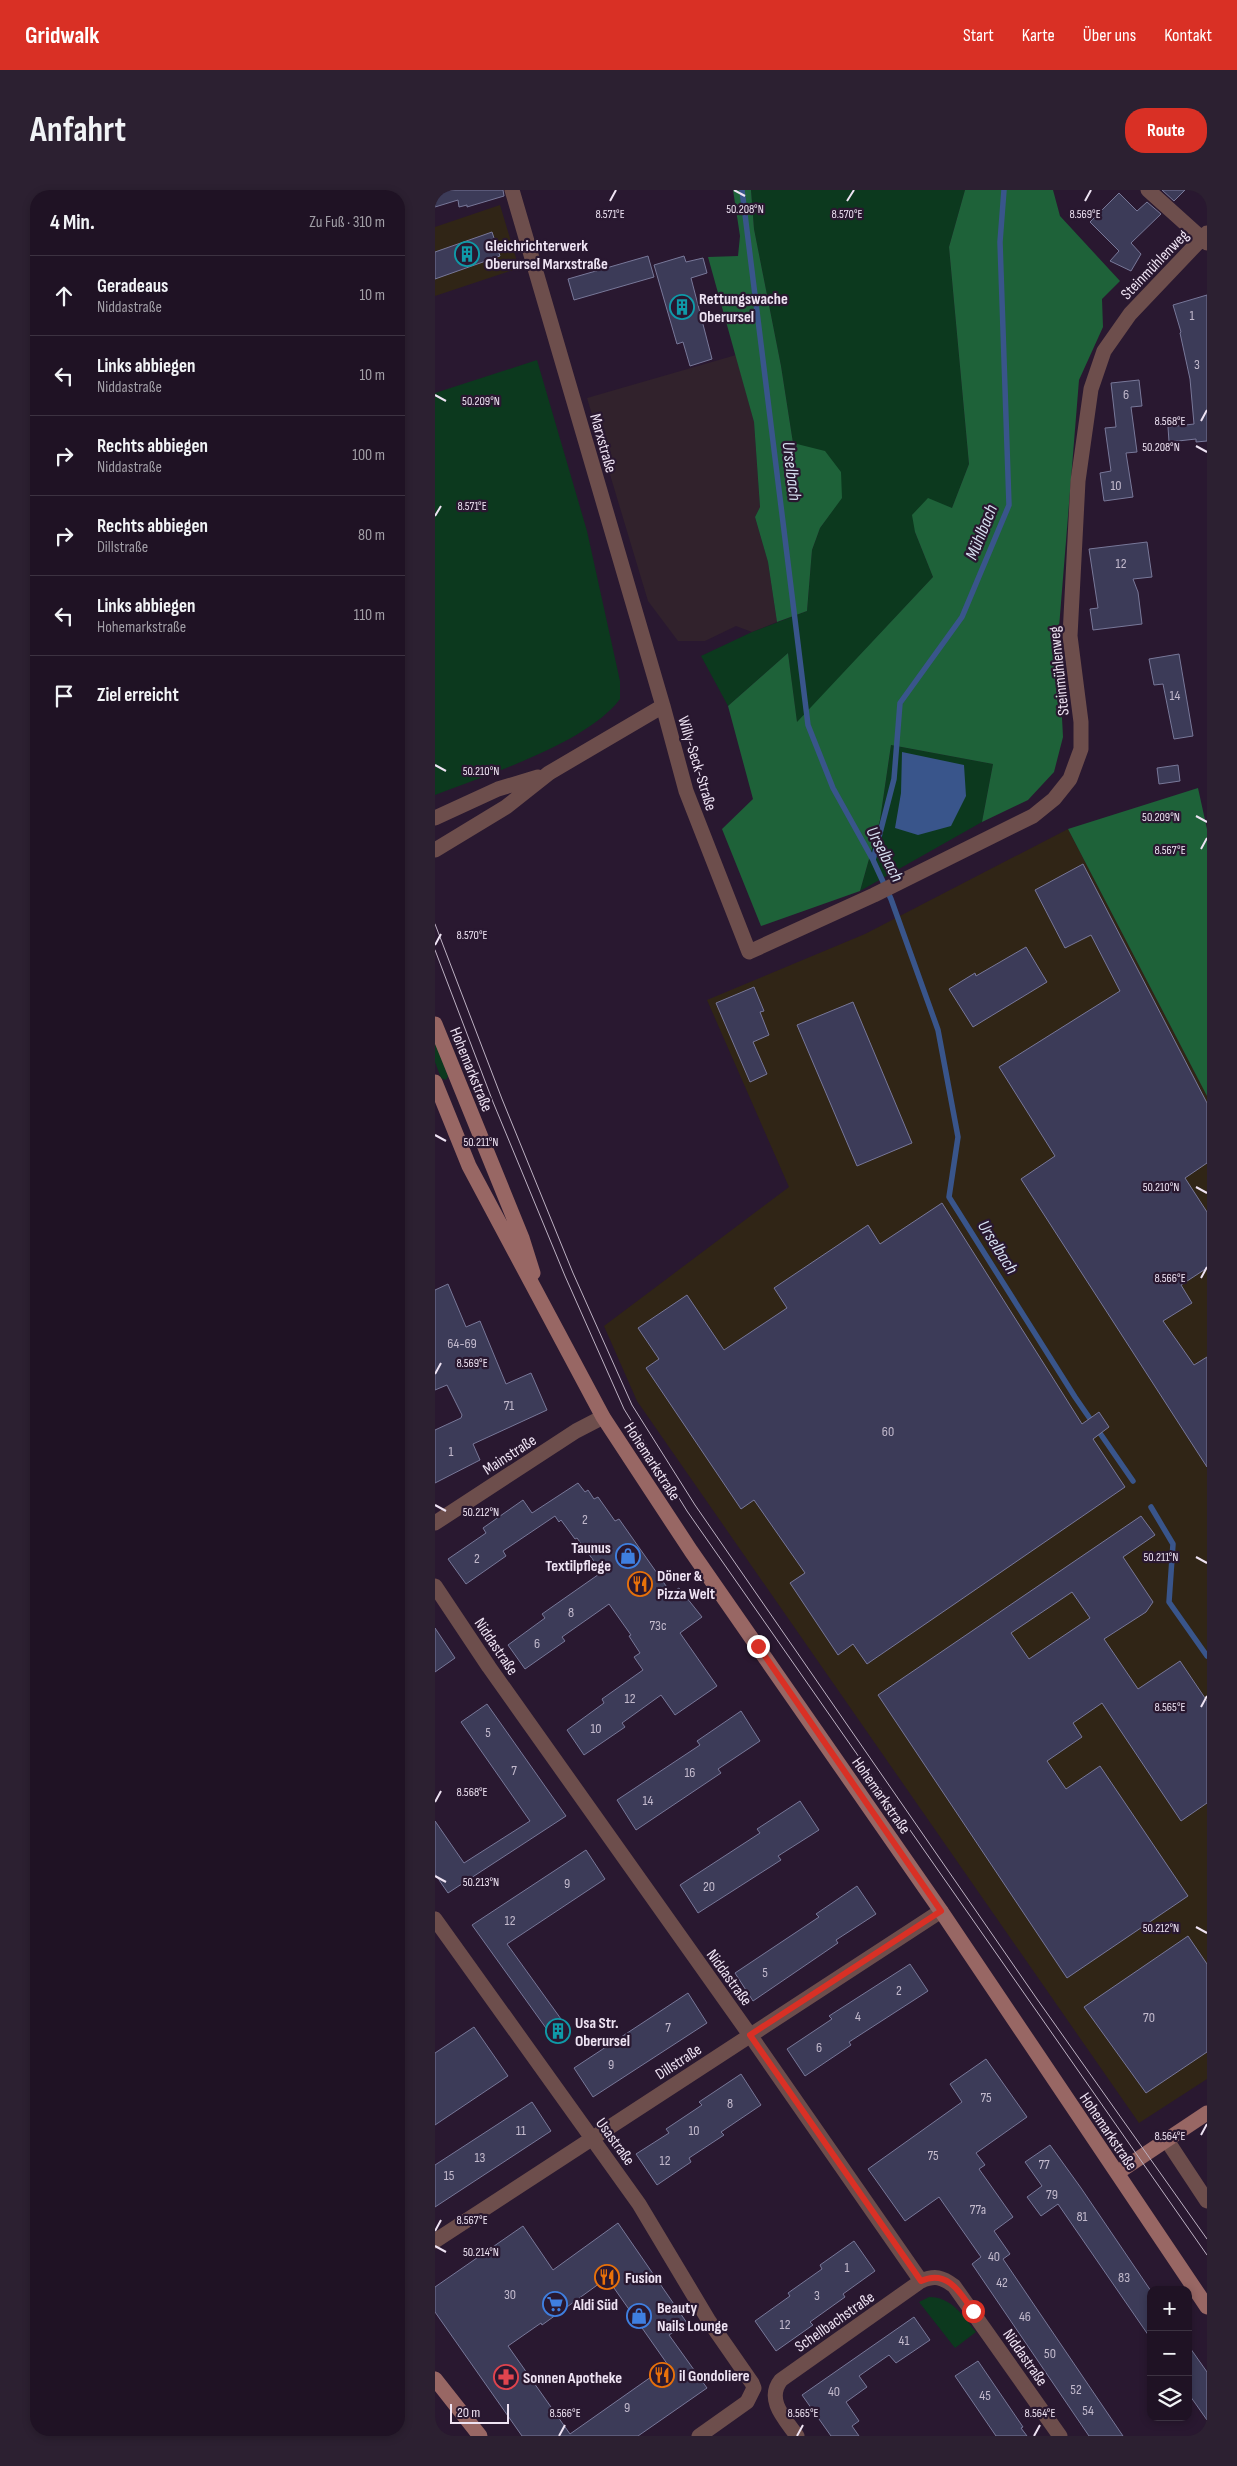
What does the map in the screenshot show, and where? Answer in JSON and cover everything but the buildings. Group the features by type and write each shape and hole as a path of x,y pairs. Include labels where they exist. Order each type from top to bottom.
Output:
{"street":[{"name":"Marxstraße","path":"512,190 663,706"},
{"path":"1148,190 1206,238"},
{"name":"Steinmühlenweg","path":"749,952 874,895 1033,816 1054,799 1070,779 1081,749 1081,722 1070,636 1078,481 1091,389 1103,351 1130,314 1206,238"},
{"name":"Willy-Seck-Straße","path":"435,850 506,807 549,773 663,706 686,791 749,952"},
{"name":"Willy-Seck-Straße","path":"435,818 498,789 549,773"},
{"name":"Hohemarkstraße","path":"435,1024 522,1238 540,1296"},
{"name":"Hohemarkstraße","path":"435,1082 469,1166 508,1243 540,1296 603,1416 691,1551 941,1911 1207,2307"},
{"name":"Mainstraße","path":"435,1523 576,1431 603,1416"},
{"name":"Niddastraße","path":"435,1586 489,1667 750,2035 921,2281 933,2277 941,2278 954,2286 1060,2436"},
{"name":"Dillstraße","path":"435,2241 941,1911"},
{"name":"Usastraße","path":"435,1919 639,2204 709,2321 752,2383 753,2392 743,2406 699,2436"},
{"path":"1117,2173 1207,2113"},
{"path":"1166,2139 1207,2201"},
{"name":"Schellbachstraße","path":"797,2436 778,2408 774,2394 781,2380 921,2281"},
{"path":"435,2379 480,2436"}],"shaded area":[{"path":"500,205 519,268 435,296 435,227"},
{"path":"736,355 754,422 760,507 755,517 768,562 777,622 752,632 736,626 705,641 678,641 648,601 587,398"},
{"path":"1068,829 1207,1096 1207,2079 1139,2123 637,1401 604,1326 789,1187 707,1000 865,934"}],"green space":[{"path":"733,190 751,190 754,229 781,366 793,443 825,451 841,472 842,498 820,528 812,550 807,611 777,622 768,562 755,517 760,507 754,422 708,257 738,256 740,236"},
{"path":"751,190 965,190 949,247 969,464 952,508 915,532 933,577 797,723 788,653 728,706 701,656 752,632 807,611 812,550 820,528 842,497 793,443 781,366 754,229"},
{"path":"965,190 1053,190 1060,216 1120,281 1102,299 1103,327 1079,380 1058,640 1063,737 1054,772 1028,800 982,822 993,764 891,745 880,820 860,891 761,926 722,829 753,799 728,706 788,653 797,722 933,577 915,532 912,515 928,498 952,508 969,464 949,247"},
{"path":"537,360 587,531 620,681 620,699 604,715 584,730 560,744 535,756 435,795 435,393"},
{"path":"891,745 993,764 982,822 860,891 880,820"},
{"path":"1198,788 1207,829 1207,1096 1068,829"},
{"path":"435,1043 448,1076 446,1080 441,1078 435,1062"},
{"path":"929,2297 944,2300 951,2304 976,2332 955,2348 919,2302"}],"water":[{"path":"902,752 964,765 966,796 951,826 918,835 895,828 901,793"}],"waterway":[{"name":"Mühlbach","path":"742,190 808,725 833,788 873,860 891,899 938,1030 958,1137 949,1197 1075,1397 1133,1481"},
{"name":"Mühlbach","path":"873,860 894,779 900,703 962,617 1009,505 1000,242 1004,190"},
{"name":"Urselbach","path":"1151,1507 1173,1544 1169,1602 1207,1656"}],"tram line":[{"path":"435,924 502,1099 573,1273 632,1405 695,1505 1037,1999 1207,2239"},
{"path":"435,950 493,1102 565,1276 624,1409 687,1511 1207,2255"}],"place":[{"name":"Gleichrichterwerk Oberursel Marxstraße","path":"467,254"},
{"name":"Rettungswache Oberursel","path":"682,307"},
{"name":"Taunus Textilpflege","path":"628,1556"},
{"name":"Döner & Pizza Welt","path":"640,1584"},
{"name":"Usa Str. Oberursel","path":"558,2031"},
{"name":"Fusion","path":"607,2277"},
{"name":"Aldi Süd","path":"555,2304"},
{"name":"Beauty Nails Lounge","path":"639,2316"},
{"name":"il Gondoliere","path":"662,2375"},
{"name":"Sonnen Apotheke","path":"506,2377"}],"route":[{"path":"758,1646 941,1911 750,2035 921,2281 933,2277 946,2280 961,2294 973,2311"}]}
